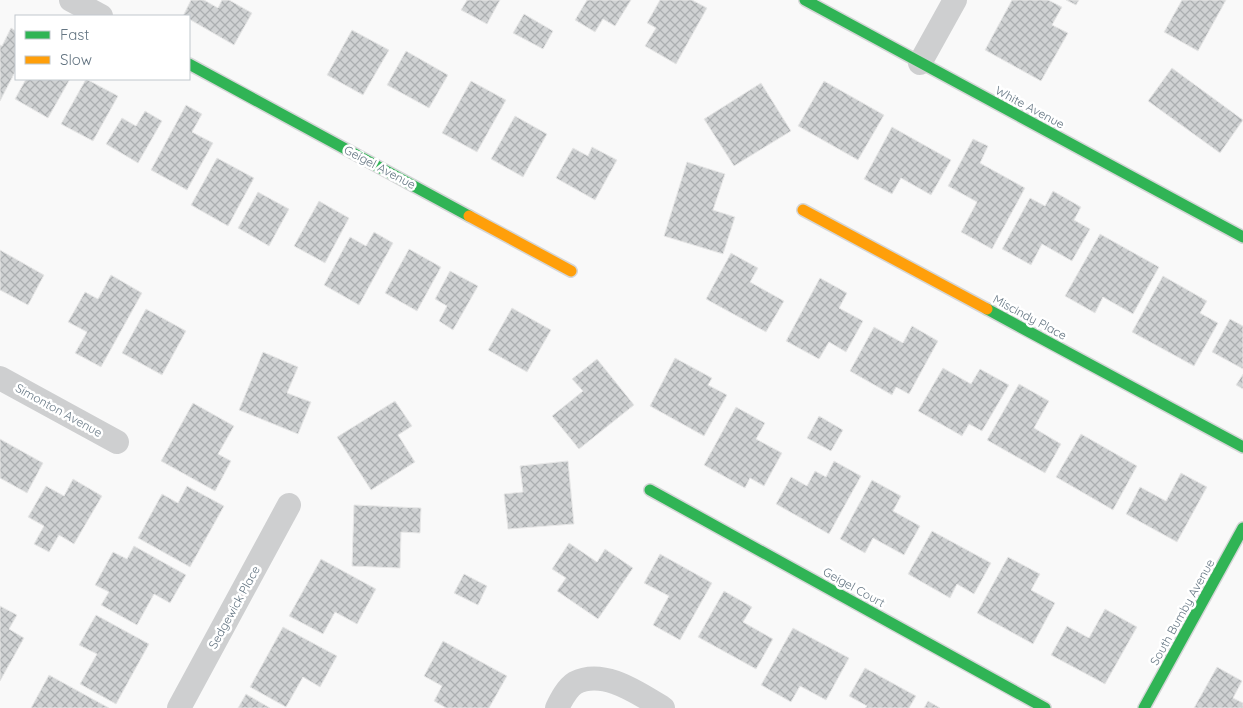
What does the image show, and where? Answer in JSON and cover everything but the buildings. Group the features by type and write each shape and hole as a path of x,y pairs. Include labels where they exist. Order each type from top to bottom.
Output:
{"street":[{"path":"71,0 99,15"},
{"name":"White Avenue","path":"805,0 1243,237"},
{"path":"920,63 955,0"},
{"name":"Geigel Avenue","path":"190,65 571,270"},
{"name":"Miscindy Place","path":"803,210 1243,448"},
{"name":"Simonton Avenue","path":"0,378 117,442"},
{"name":"Geigel Court","path":"650,490 1045,708"},
{"name":"Sedgewick Place","path":"179,708 289,505"},
{"name":"South Bumby Avenue","path":"1144,708 1243,528"},
{"path":"557,708 565,694 575,683 589,680 608,680 622,685 663,708"}],"traffic: fast":[{"path":"805,0 1243,237"},
{"path":"190,65 469,216"},
{"path":"987,309 1243,447"},
{"path":"650,490 1045,708"},
{"path":"1144,708 1243,528"}],"traffic: slow":[{"path":"803,210 987,309"},
{"path":"469,216 571,271"}]}
